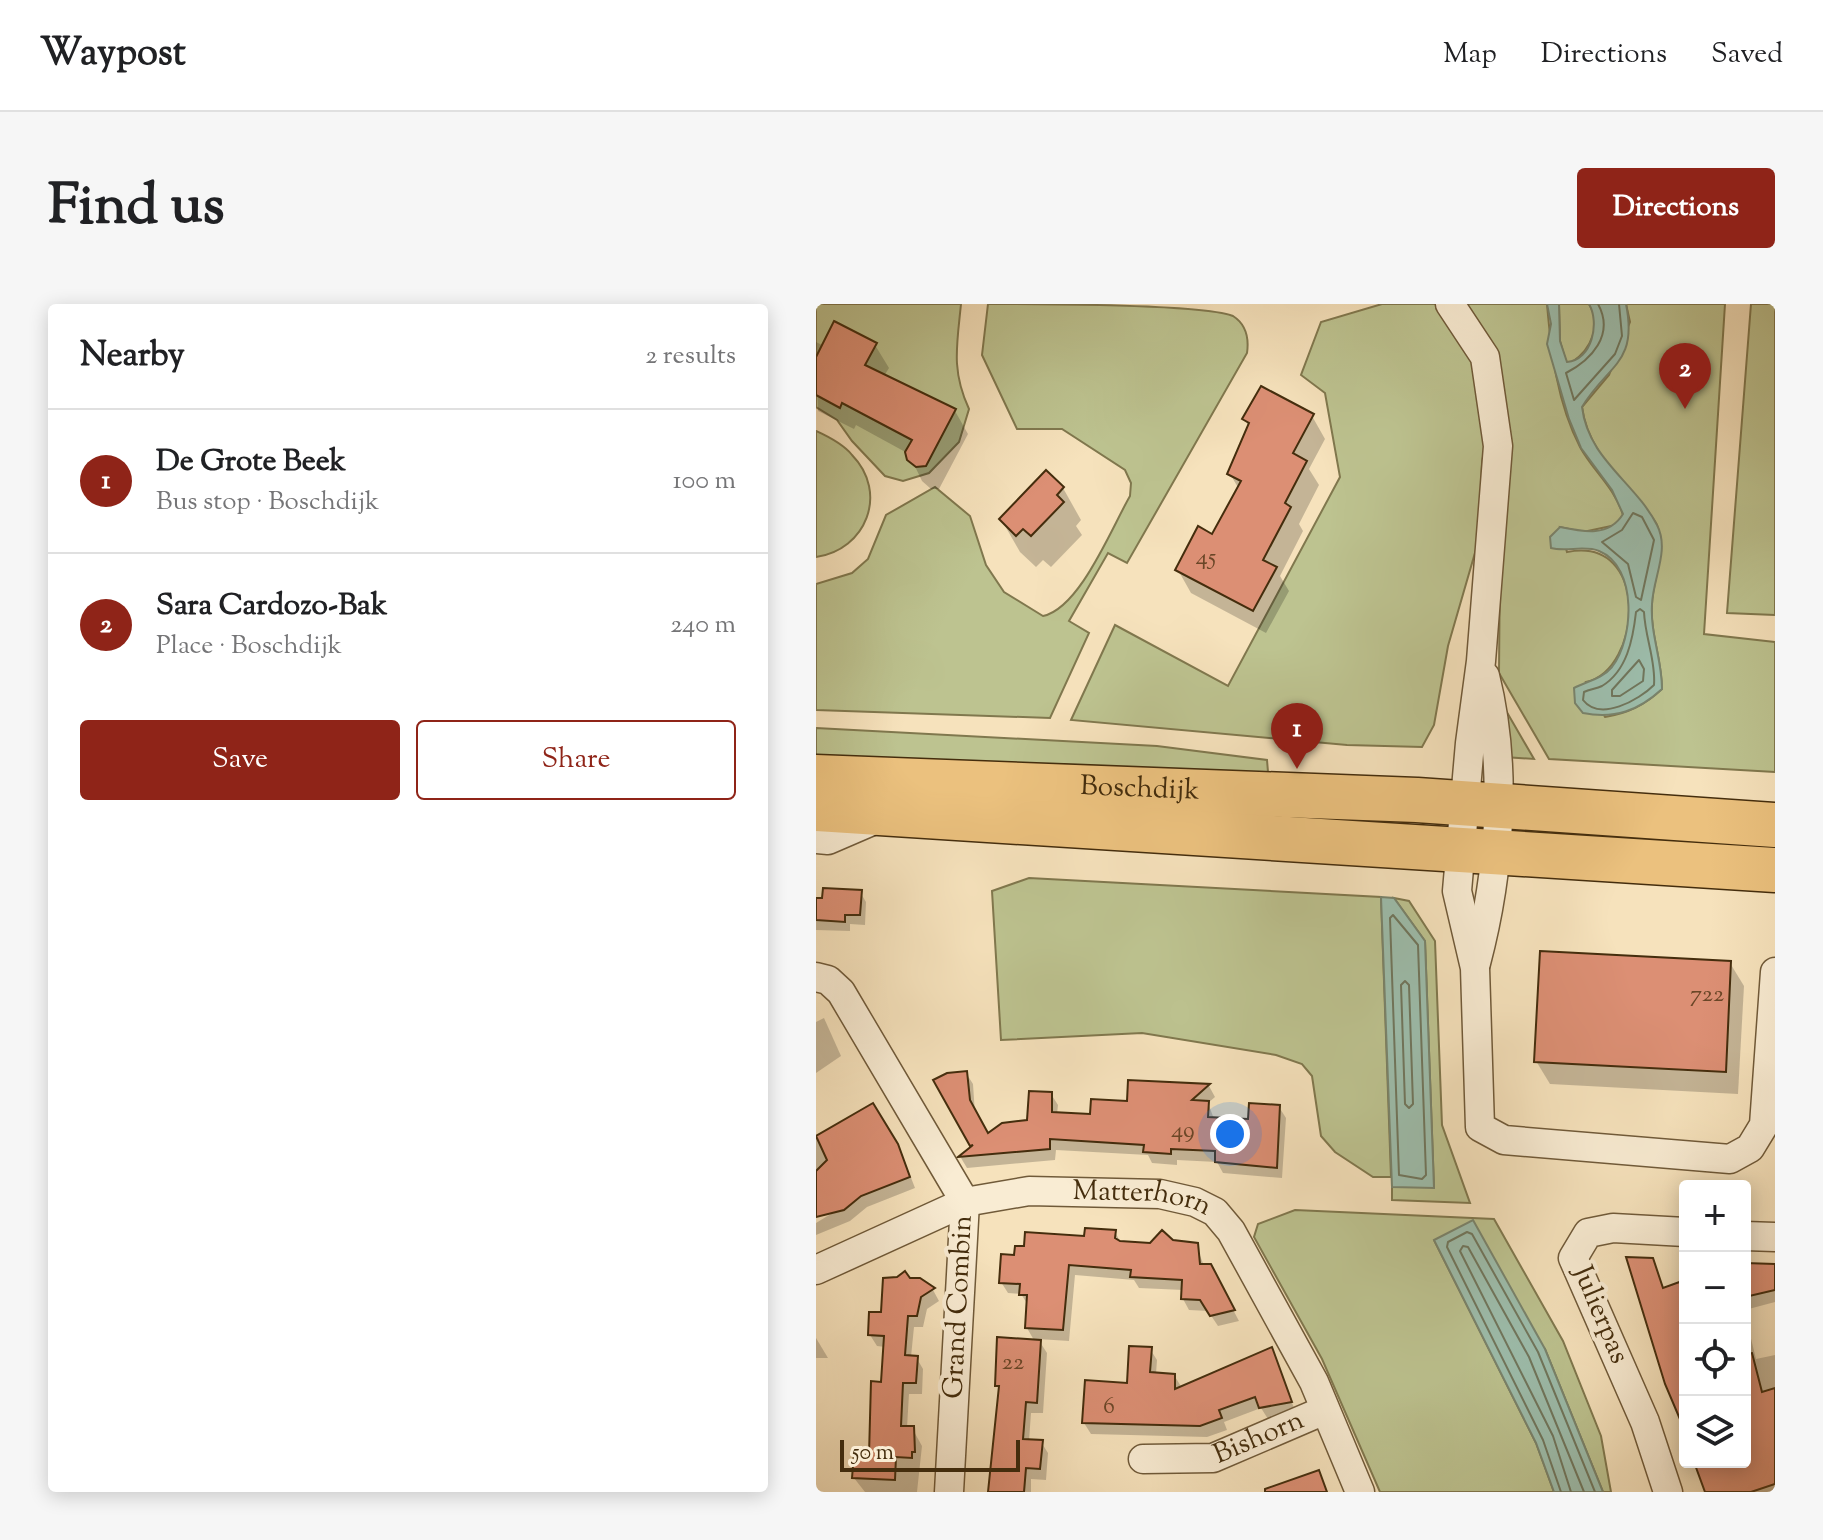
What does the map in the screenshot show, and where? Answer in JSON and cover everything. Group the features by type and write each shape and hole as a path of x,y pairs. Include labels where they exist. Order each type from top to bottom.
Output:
{"main road":[{"name":"Boschdijk","path":"816,777 1481,804 1775,825"},
{"name":"Boschdijk","path":"816,809 1775,870"}],"street":[{"path":"1450,304 1485,357 1496,419 1495,496 1481,661 1478,849 1490,912 1475,968 1480,1127 1504,1140 1730,1159 1750,1148 1764,1125 1775,972"},
{"name":"Boschdijk","path":"816,839 828,840 890,813"},
{"name":"Grand Combin","path":"817,977 828,980 841,992 965,1202 949,1492"},
{"name":"Matterhorn","path":"816,1270 965,1202 1029,1191 1160,1194 1195,1202 1215,1212 1231,1231 1314,1382 1360,1492"},
{"name":"Julierpas","path":"1668,1492 1645,1422 1573,1258 1588,1233 1613,1228 1679,1232"},
{"path":"1751,1236 1775,1237"},
{"name":"Bishorn","path":"1143,1459 1213,1458 1325,1410"}],"green space":[{"path":"816,304 961,304 958,369 969,409 959,442 929,473 903,481 885,476 837,420 816,407"},
{"path":"988,304 1116,306 1215,312 1233,316 1241,324 1247,338 1247,353 1127,563 1108,553 1069,621 1089,633 1050,718 816,710 816,584 852,573 868,559 886,515 935,487 970,516 986,565 1004,592 1043,616 1070,599 1082,583 1130,496 1131,483 1125,470 1062,429 1017,429 982,355"},
{"path":"1382,304 1437,304 1466,338 1489,425 1482,462 1479,539 1448,646 1434,725 1422,747 1347,745 1071,720 1115,625 1228,686 1340,477 1325,393 1301,375 1321,322"},
{"path":"1466,304 1547,304 1553,358 1572,430 1585,456 1615,496 1623,515 1616,525 1583,532 1560,527 1567,552 1594,552 1613,563 1625,582 1629,606 1627,631 1618,654 1605,672 1586,682 1605,717 1636,708 1662,689 1652,615 1661,545 1653,518 1611,469 1589,434 1582,407 1609,375 1630,322 1626,304 1725,304 1704,634 1775,642 1775,772 1549,759 1499,673 1500,559"},
{"path":"1559,304 1589,304 1593,312 1594,328 1589,344 1572,362 1566,362 1560,341"},
{"path":"1751,304 1775,304 1775,615 1727,613"},
{"path":"816,431 840,444 852,455 863,470 869,486 870,502 867,518 859,532 833,552 816,557"},
{"path":"1501,702 1534,759 1504,757"},
{"path":"816,728 1157,746 1267,760 1268,772 1224,779 816,764"},
{"path":"1029,878 1381,897 1391,1177 1373,1177 1335,1152 1321,1136 1312,1076 1302,1064 1276,1055 1142,1033 1001,1040 992,891"},
{"path":"1394,898 1409,901 1435,941 1442,1125 1470,1203 1392,1200 1392,1187 1434,1187 1425,941"},
{"path":"1295,1210 1494,1219 1563,1341 1601,1436 1611,1492 1603,1492 1545,1349 1434,1240 1536,1443 1554,1492 1380,1492 1322,1359 1254,1237 1258,1224"}],"water":[{"path":"1547,304 1559,304 1560,341 1567,362 1583,355 1592,339 1594,321 1589,304 1626,304 1629,324 1624,352 1582,407 1593,441 1648,510 1661,535 1652,615 1662,689 1635,708 1616,714 1583,713 1575,703 1574,688 1604,674 1619,655 1628,622 1626,587 1621,572 1612,559 1599,551 1551,548 1550,537 1560,527 1603,530 1623,514 1612,490 1581,448 1569,419 1547,344 1551,324"},
{"path":"1381,897 1394,898 1425,941 1434,1188 1392,1187"},
{"path":"1473,1220 1545,1349 1603,1492 1554,1492 1536,1443 1434,1240"}],"building":[{"path":"834,321 877,343 865,365 956,409 926,466 916,467 907,460 905,452 912,440 842,403 840,408 816,395 816,357"},
{"path":"1261,386 1314,414 1293,453 1307,461 1285,503 1291,507 1263,560 1277,567 1253,611 1175,570 1198,526 1212,534 1241,481 1227,474 1249,423 1242,419"},
{"path":"1046,470 1064,487 1057,495 1064,502 1031,536 1023,529 1016,536 999,519"},
{"path":"823,888 862,890 860,915 845,915 845,922 816,920 816,898 822,898"},
{"path":"1540,951 1731,961 1726,1072 1534,1062"},
{"path":"967,1071 970,1100 988,1133 1002,1123 1027,1120 1029,1091 1052,1092 1052,1112 1090,1114 1091,1099 1127,1101 1128,1080 1210,1084 1192,1100 1209,1101 1208,1117 1248,1119 1249,1103 1280,1105 1277,1168 1215,1162 1215,1151 1171,1149 1171,1154 1143,1152 1144,1145 1050,1139 1050,1149 958,1157 973,1145 970,1146 933,1080 947,1073"},
{"path":"873,1103 898,1144 910,1177 861,1196 844,1210 816,1217 816,1171 827,1160 816,1136"},
{"path":"1085,1228 1116,1230 1115,1238 1120,1241 1150,1243 1162,1230 1173,1240 1198,1243 1200,1264 1211,1264 1235,1310 1210,1316 1200,1300 1181,1299 1182,1280 1130,1277 1131,1270 1069,1265 1063,1330 1025,1328 1027,1295 1019,1295 1020,1284 999,1283 1001,1254 1014,1255 1015,1246 1024,1246 1025,1232 1084,1236"},
{"path":"1626,1257 1653,1258 1663,1288 1679,1282 1679,1417 1665,1384"},
{"path":"1751,1263 1775,1264 1775,1290 1751,1296"},
{"path":"905,1271 910,1278 920,1278 935,1288 921,1297 917,1316 908,1316 905,1355 918,1356 916,1383 903,1383 901,1426 914,1426 915,1452 912,1452 912,1458 896,1457 895,1480 852,1478 854,1454 869,1455 871,1381 881,1382 884,1336 868,1335 869,1312 881,1312 883,1278 897,1277"},
{"path":"997,1337 1041,1340 1037,1403 1026,1402 1023,1439 1043,1440 1040,1469 1026,1468 1024,1492 988,1492 999,1386 995,1386"},
{"path":"1129,1346 1152,1347 1150,1372 1175,1374 1175,1389 1272,1347 1292,1402 1259,1408 1255,1397 1219,1410 1222,1418 1200,1426 1082,1423 1085,1380 1127,1383"},
{"path":"1751,1353 1762,1392 1775,1388 1775,1484 1751,1492 1705,1492 1696,1468 1751,1468"},
{"path":"1319,1470 1327,1492 1265,1492 1265,1489"}],"place":[{"name":"Sara Cardozo-Bak","path":"1685,409"},
{"name":"De Grote Beek","path":"1297,769"}]}
